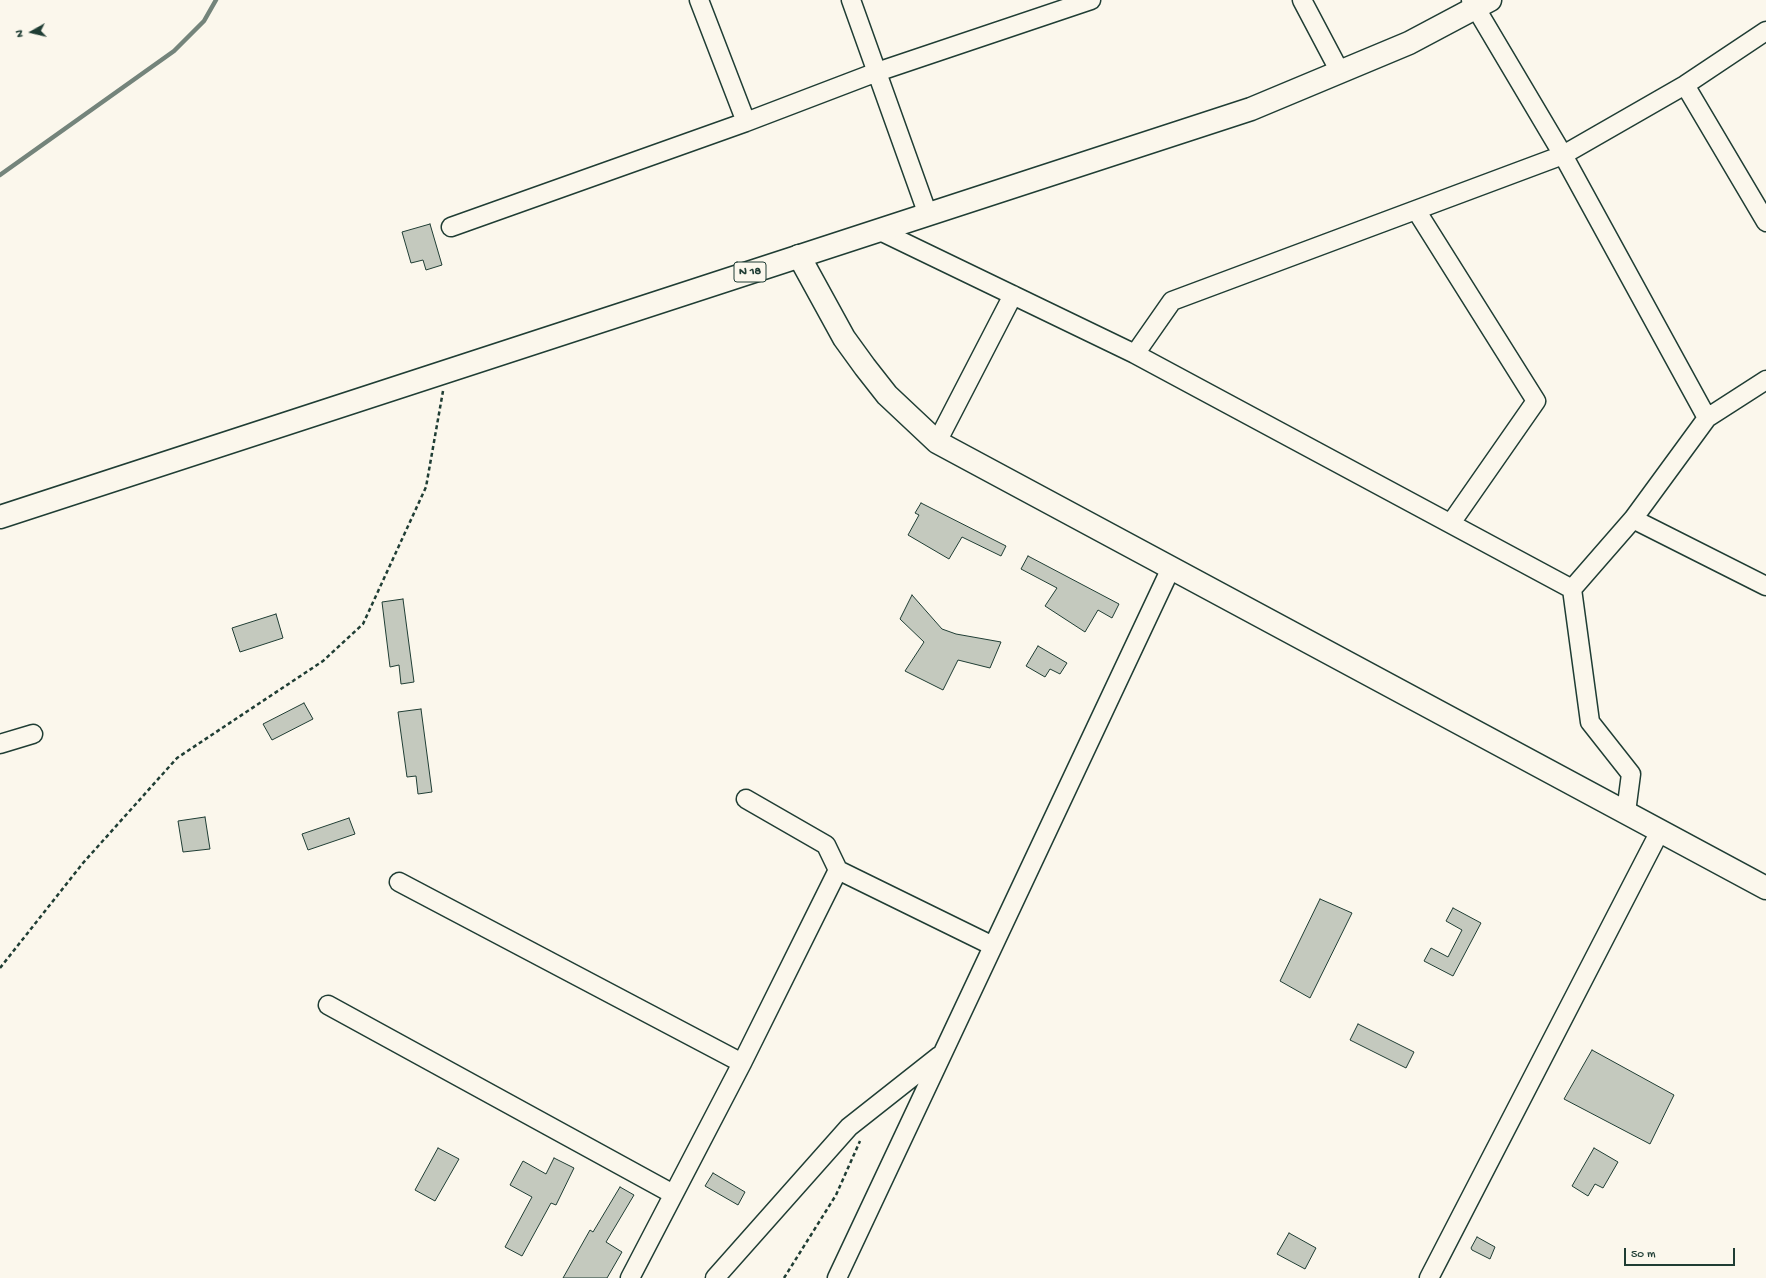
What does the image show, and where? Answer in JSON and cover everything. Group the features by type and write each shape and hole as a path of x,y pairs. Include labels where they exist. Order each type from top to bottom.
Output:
{"main road":[{"name":"N 18","path":"0,517 878,230 928,216 1252,109 1409,43 1479,3"},
{"path":"799,256 844,338 865,367 887,395 937,442 1766,888"}],"street":[{"path":"699,0 746,122"},
{"path":"851,0 878,72 928,216"},
{"path":"451,227 746,122 878,72 1091,0"},
{"path":"1302,0 1340,72"},
{"path":"1479,3 1708,418"},
{"path":"1135,354 1172,301 1563,155 1684,85 1766,31"},
{"path":"1684,85 1761,203 1766,222"},
{"path":"1416,210 1536,401 1451,523"},
{"path":"878,230 1135,354 1572,589"},
{"path":"937,442 1013,295"},
{"path":"1626,812 1631,774 1590,722 1572,589 1633,519 1708,418 1766,380"},
{"path":"1633,519 1766,586"},
{"path":"837,1278 1171,568"},
{"path":"0,744 32,734"},
{"path":"746,799 826,845 838,870 993,946"},
{"path":"1429,1278 1660,831"},
{"path":"630,1278 742,1063 838,870"},
{"path":"399,882 742,1063"},
{"path":"328,1005 673,1194"},
{"path":"715,1278 849,1127 943,1053"}],"path":[{"path":"0,968 83,863 177,758 323,661 363,624 426,487 447,371"},
{"path":"784,1278 836,1195 860,1140"}],"building":[{"path":"430,224 442,265 426,270 423,260 411,263 402,232"},
{"path":"921,503 1006,546 1001,556 962,537 949,559 908,535 919,515 915,513"},
{"path":"1028,556 1119,604 1112,618 1098,610 1085,632 1045,606 1057,588 1021,569"},
{"path":"912,595 942,629 956,634 1001,642 990,668 958,660 943,690 905,671 924,642 900,619"},
{"path":"403,599 414,682 401,684 399,665 390,667 382,602"},
{"path":"276,614 283,638 240,652 232,628"},
{"path":"1038,646 1067,663 1060,674 1050,669 1045,677 1026,666"},
{"path":"304,703 313,719 272,740 263,724"},
{"path":"421,709 432,792 418,794 416,776 407,777 398,712"},
{"path":"205,817 210,849 183,852 178,821"},
{"path":"349,818 355,834 308,850 302,834"},
{"path":"1320,899 1352,913 1310,998 1280,981"},
{"path":"1453,908 1481,923 1453,976 1424,961 1431,948 1448,957 1462,930 1446,921"},
{"path":"1358,1024 1414,1052 1406,1068 1350,1040"},
{"path":"1592,1050 1674,1095 1650,1144 1564,1099"},
{"path":"438,1148 459,1159 435,1201 415,1190"},
{"path":"1594,1148 1618,1162 1603,1188 1595,1184 1588,1196 1572,1186"},
{"path":"554,1158 574,1168 556,1205 551,1203 522,1256 505,1247 532,1197 510,1185 523,1161 546,1174"},
{"path":"713,1173 745,1192 738,1205 705,1186"},
{"path":"620,1187 634,1195 606,1242 622,1252 607,1278 563,1278 590,1230 593,1232"},
{"path":"1289,1233 1316,1248 1305,1269 1277,1254"},
{"path":"1477,1237 1495,1247 1490,1259 1472,1250 1471,1248"}],"waterway":[{"path":"0,175 174,51 204,21 216,0"}]}
